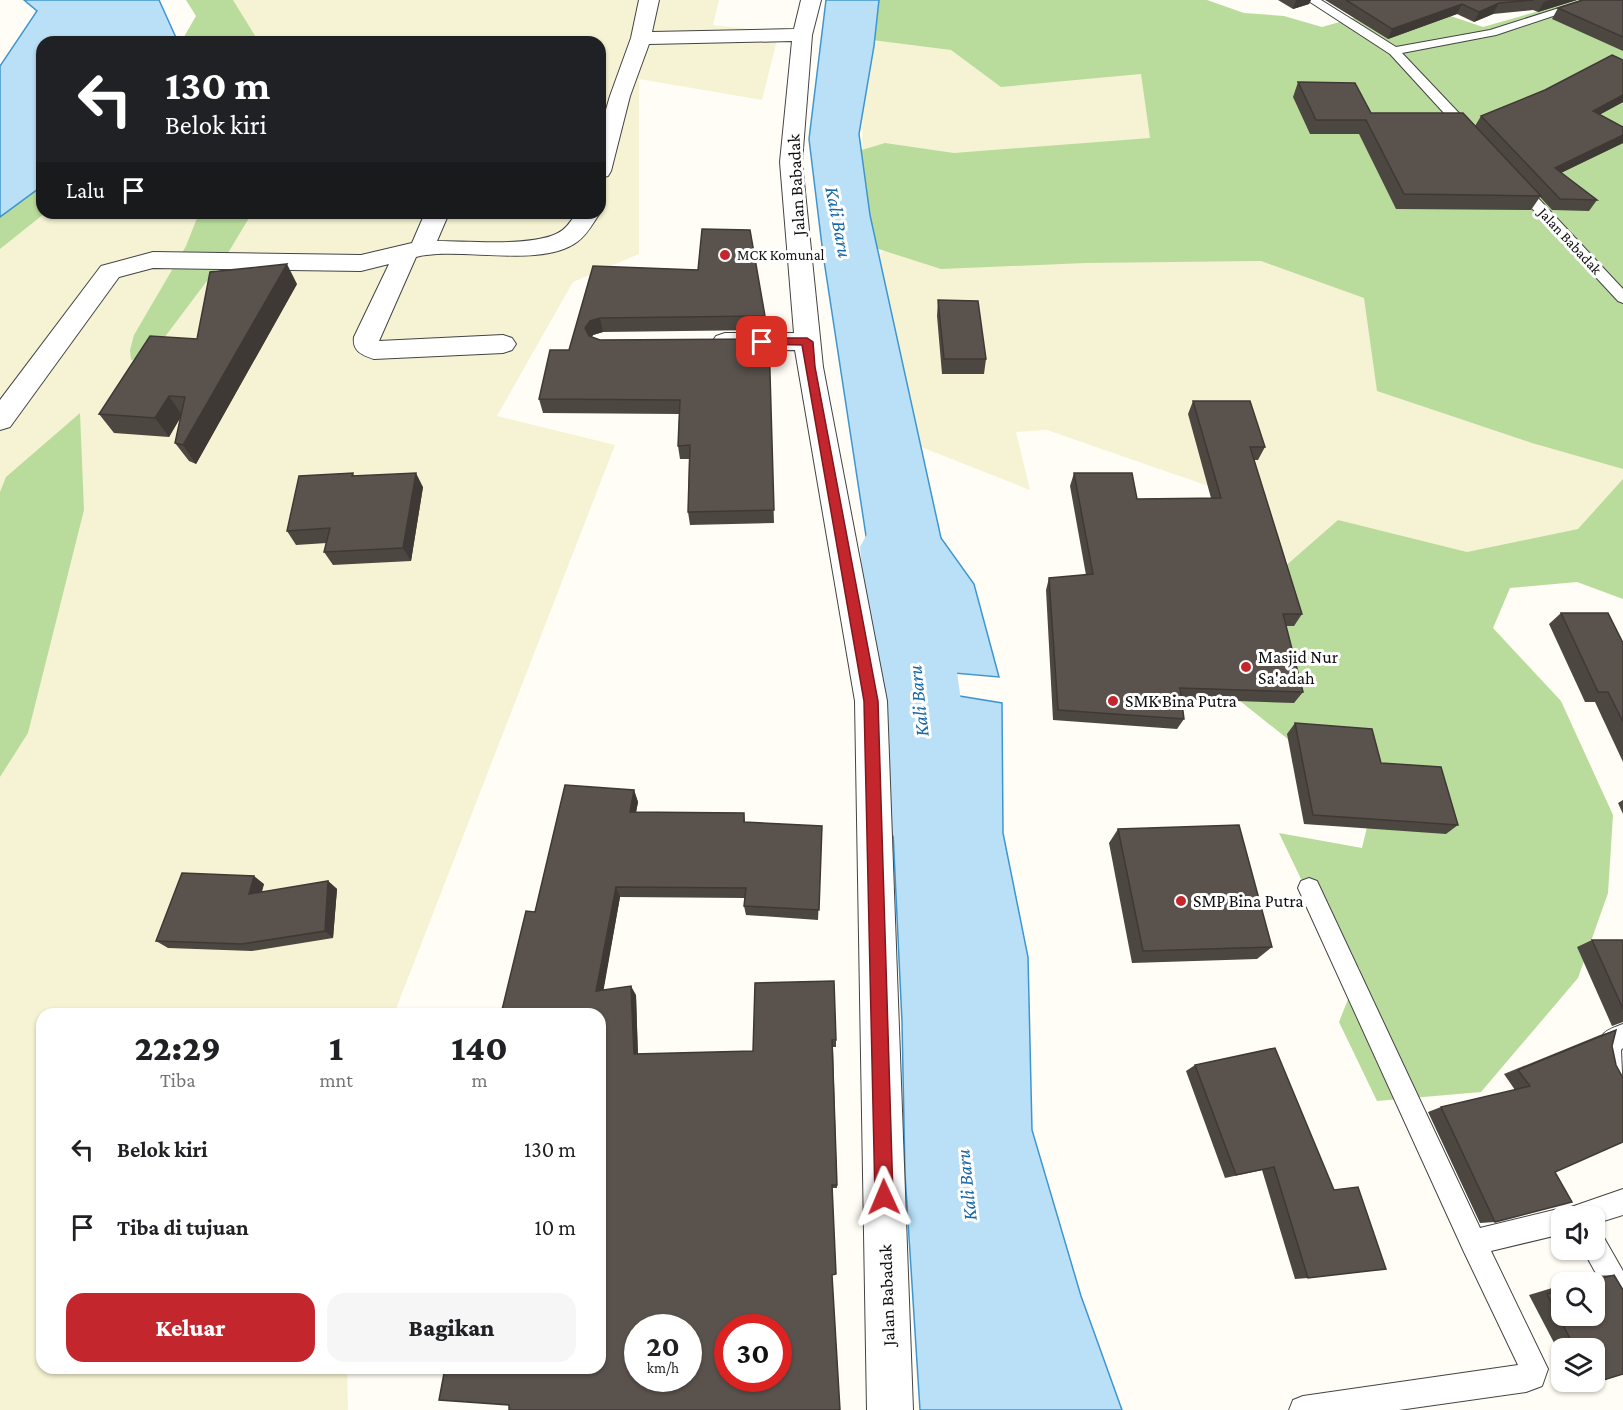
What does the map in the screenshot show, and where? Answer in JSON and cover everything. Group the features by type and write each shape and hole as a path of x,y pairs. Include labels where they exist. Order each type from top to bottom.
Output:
{"street":[{"path":"606,148 620,96 641,38 649,0"},
{"name":"Jalan Babadak","path":"811,0 802,35 791,162 810,367 871,701 890,1410"},
{"path":"641,38 802,35"},
{"path":"433,219 367,337 366,345 374,350 504,344"},
{"path":"0,420 110,271 153,260 361,263 415,250 525,248 552,244 568,238 584,219"},
{"path":"705,342 807,342"}],"lane":[{"path":"1313,0 1394,51 1481,145"},
{"path":"1394,51 1492,33 1594,0"},
{"name":"Jalan Babadak","path":"1513,179 1623,298"},
{"path":"1303,1410 1526,1378 1532,1376 1534,1369 1473,1243 1309,888"},
{"path":"1623,1036 1616,1038 1610,1044 1608,1055 1623,1083"},
{"path":"1605,1208 1623,1202"},
{"path":"1473,1243 1551,1224"},
{"path":"1602,1260 1623,1297"}],"shaded area":[{"path":"221,0 719,0 713,25 779,32 762,100 639,79 639,254 573,282 497,416 615,445 396,1008 36,1008 36,1374 347,1374 348,1410 0,1410 0,237 36,216 36,219 606,219 606,36 241,36"},
{"path":"888,32 1151,68 1173,146 862,158 863,52"},
{"path":"893,242 1262,251 1370,280 1623,454 1623,530 1297,584 1263,505 1047,430 1016,432 1030,490 906,441 870,263"}],"green space":[{"path":"186,0 233,0 255,36 184,36 196,16"},
{"path":"868,0 1207,0 1244,13 1284,16 1322,27 1409,2 1483,27 1578,0 1623,0 1623,469 1532,443 1377,391 1364,298 1261,261 1085,263 941,269 866,245 842,156 885,143 954,153 1150,138 1141,74 1001,87 951,50 864,39"},
{"path":"36,181 38,219 0,249 0,214"},
{"path":"197,219 248,219 228,253 155,350 143,358 131,360 130,350 134,335 186,246"},
{"path":"80,413 84,510 28,733 0,777 0,492 6,477"},
{"path":"1623,479 1623,599 1577,582 1510,588 1493,628 1561,701 1613,815 1608,893 1578,978 1481,1092 1377,1101 1339,1022 1360,969 1323,925 1279,833 1362,848 1372,806 1240,701 1258,590 1338,520 1467,552 1578,529"}],"water":[{"path":"24,0 159,0 175,36 36,36 36,190 0,217 0,66 37,11"},
{"path":"826,0 879,0 874,46 859,134 870,215 941,538 974,584 999,677 886,667 823,254 809,139"},
{"path":"886,684 1002,703 1003,833 1028,957 1032,1130 1081,1296 1122,1410 920,1410 905,1174 902,1022"}],"building":[{"path":"1346,0 1534,0 1499,3 1479,12 1462,4 1392,29"},
{"path":"1583,0 1623,0 1623,37 1558,8"},
{"path":"1612,55 1623,60 1623,95 1593,111 1623,127 1623,135 1555,168 1597,200 1560,199 1481,116 1545,90"},
{"path":"1298,82 1355,83 1371,113 1463,113 1541,196 1404,194 1366,120 1316,120"},
{"path":"702,229 750,230 765,316 600,318 590,321 585,328 589,336 600,340 769,339 774,510 688,512 690,445 678,446 680,400 539,399 550,350 569,350 593,266 698,270"},
{"path":"287,264 183,445 175,443 185,397 169,396 155,418 99,414 150,336 197,339 210,272"},
{"path":"938,300 978,301 986,359 944,359"},
{"path":"1193,401 1250,401 1265,447 1250,447 1302,614 1283,614 1303,692 1180,688 1184,719 1058,710 1049,578 1093,574 1074,473 1132,473 1137,499 1221,498"},
{"path":"353,473 352,476 416,473 403,548 324,552 330,528 287,531 299,476"},
{"path":"1561,613 1608,613 1623,643 1623,722 1608,692 1598,692"},
{"path":"1295,723 1372,729 1381,763 1441,767 1458,825 1313,815"},
{"path":"565,785 634,790 630,812 744,813 744,822 822,826 819,910 744,906 746,888 616,887 596,991 631,986 634,1054 753,1051 755,983 834,981 836,1040 832,1040 837,1185 832,1185 836,1274 832,1275 840,1410 509,1410 509,1405 439,1400 444,1374 606,1374 606,1008 502,1008 526,911 535,912"},
{"name":"SMP Bina Putra","path":"1239,825 1272,947 1143,951 1118,829"},
{"path":"182,873 254,876 249,894 328,881 325,931 242,944 156,941"},
{"path":"1592,940 1623,940 1623,1009"},
{"path":"1616,1030 1612,1046 1616,1065 1623,1078 1623,1142 1555,1172 1572,1202 1495,1222 1441,1107 1530,1086 1518,1070"},
{"path":"1275,1048 1334,1190 1358,1187 1386,1269 1308,1278 1274,1167 1236,1175 1195,1065"},
{"path":"1614,1275 1623,1290 1623,1374 1605,1380 1605,1338 1570,1338 1564,1326 1605,1326 1605,1277"}],"waterway":[{"name":"Kali Baru","path":"900,547 929,811"}],"place":[{"name":"MCK Komunal","path":"725,255"},
{"name":"Masjid Nur Sa'adah","path":"1246,667"},
{"name":"SMK Bina Putra","path":"1113,701"},
{"name":"SMP Bina Putra","path":"1181,901"}],"route":[{"path":"762,342 807,342 871,701 884,1197"}]}
